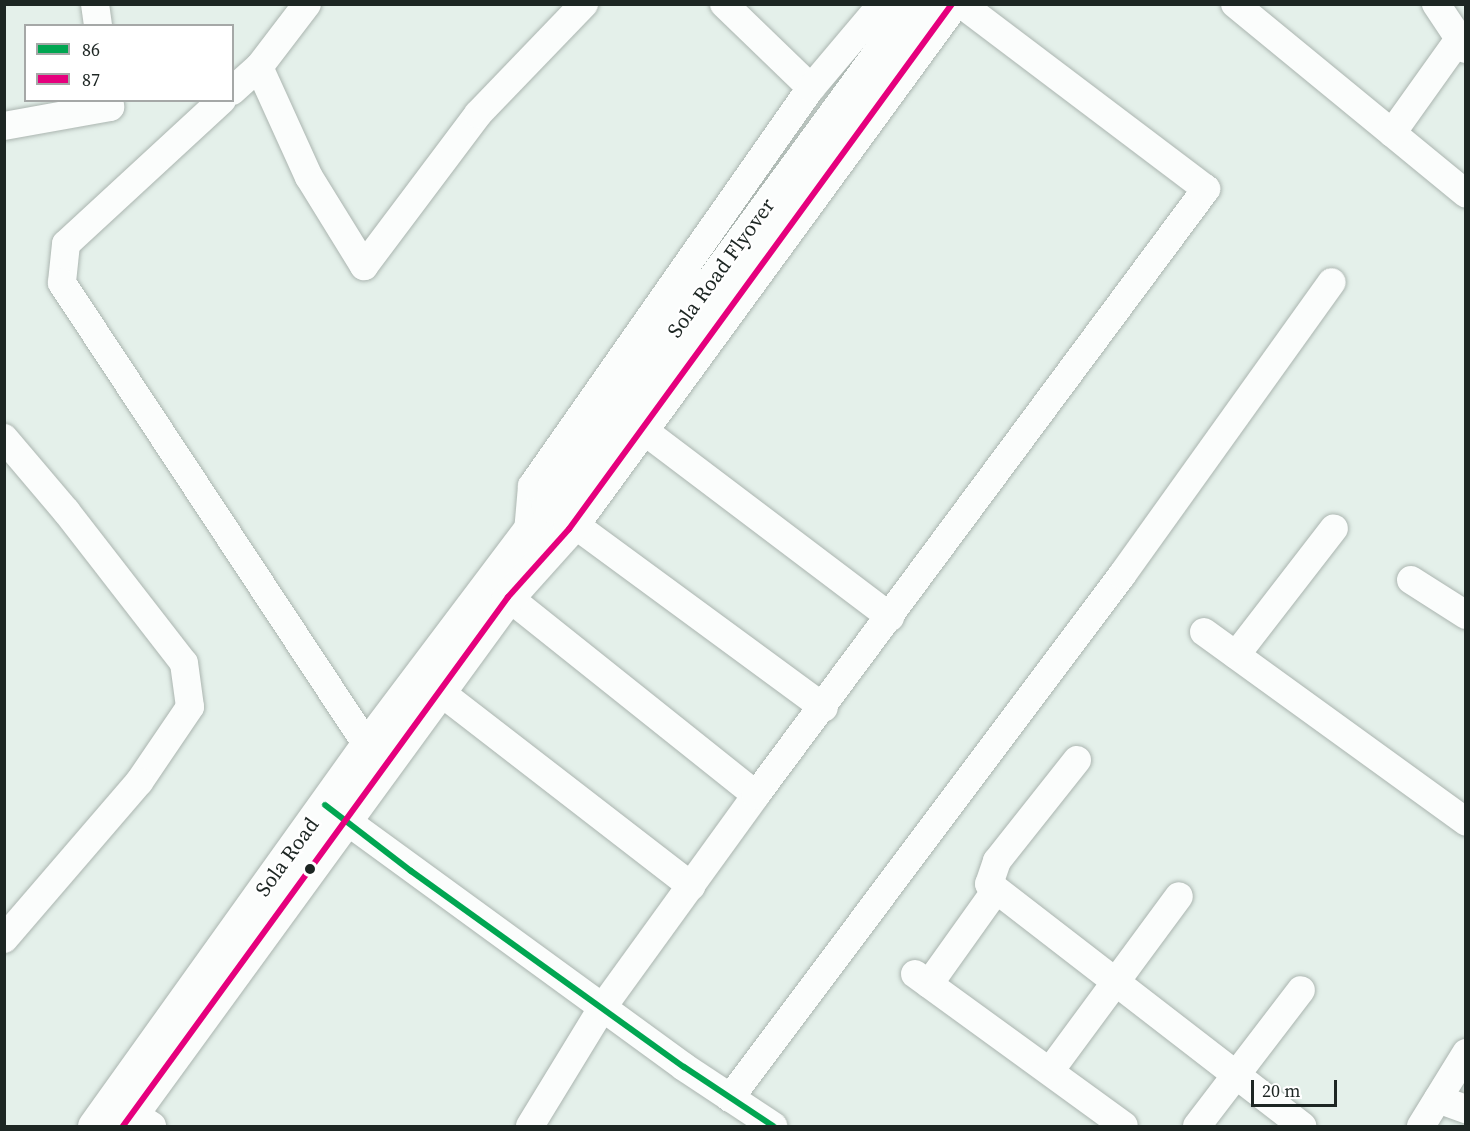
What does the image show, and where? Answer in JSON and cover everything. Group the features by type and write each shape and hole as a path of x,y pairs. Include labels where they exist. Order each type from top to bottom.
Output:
{"main road":[{"name":"Sola Road Flyover","path":"538,543 548,505 915,4"},
{"name":"Sola Road Flyover","path":"538,543 575,529 962,5"},
{"name":"Sola Road","path":"94,1126 335,813 439,691 508,597 538,543"},
{"name":"Sola Road","path":"136,1122 335,813 367,745 538,543"}],"street":[{"path":"94,4 98,24"},
{"path":"234,89 259,67 308,4"},
{"path":"259,67 309,177 364,266 478,114 584,4"},
{"path":"724,4 811,88"},
{"path":"538,543 532,486 811,88 882,4"},
{"path":"1235,4 1466,194"},
{"path":"1392,133 1462,44 1436,4"},
{"path":"530,1126 602,1008 756,795 824,708 1206,189 962,5 651,436 575,529 824,708"},
{"path":"4,126 110,107 109,102"},
{"path":"220,102 66,244 62,283 367,745"},
{"path":"730,1098 1122,574 1332,282"},
{"path":"651,436 890,617"},
{"path":"4,939 140,782 190,707 184,663 66,511 6,442"},
{"path":"1236,655 1334,528"},
{"path":"1412,580 1466,615"},
{"path":"508,597 756,795"},
{"path":"1204,632 1466,822"},
{"path":"439,691 691,886"},
{"path":"1077,760 997,861 989,884 1302,1126"},
{"path":"335,813 602,1008 773,1126"},
{"path":"996,890 922,979 1124,1126"},
{"path":"1050,1071 1179,896"},
{"path":"1197,1126 1301,990"},
{"path":"1421,1126 1466,1053"},
{"path":"1438,1099 1466,1109"}],"transit line":[{"name":"87","path":"123,1126 508,597 569,529 952,4"},
{"name":"86","path":"325,805 411,871 684,1067 773,1126"}]}
